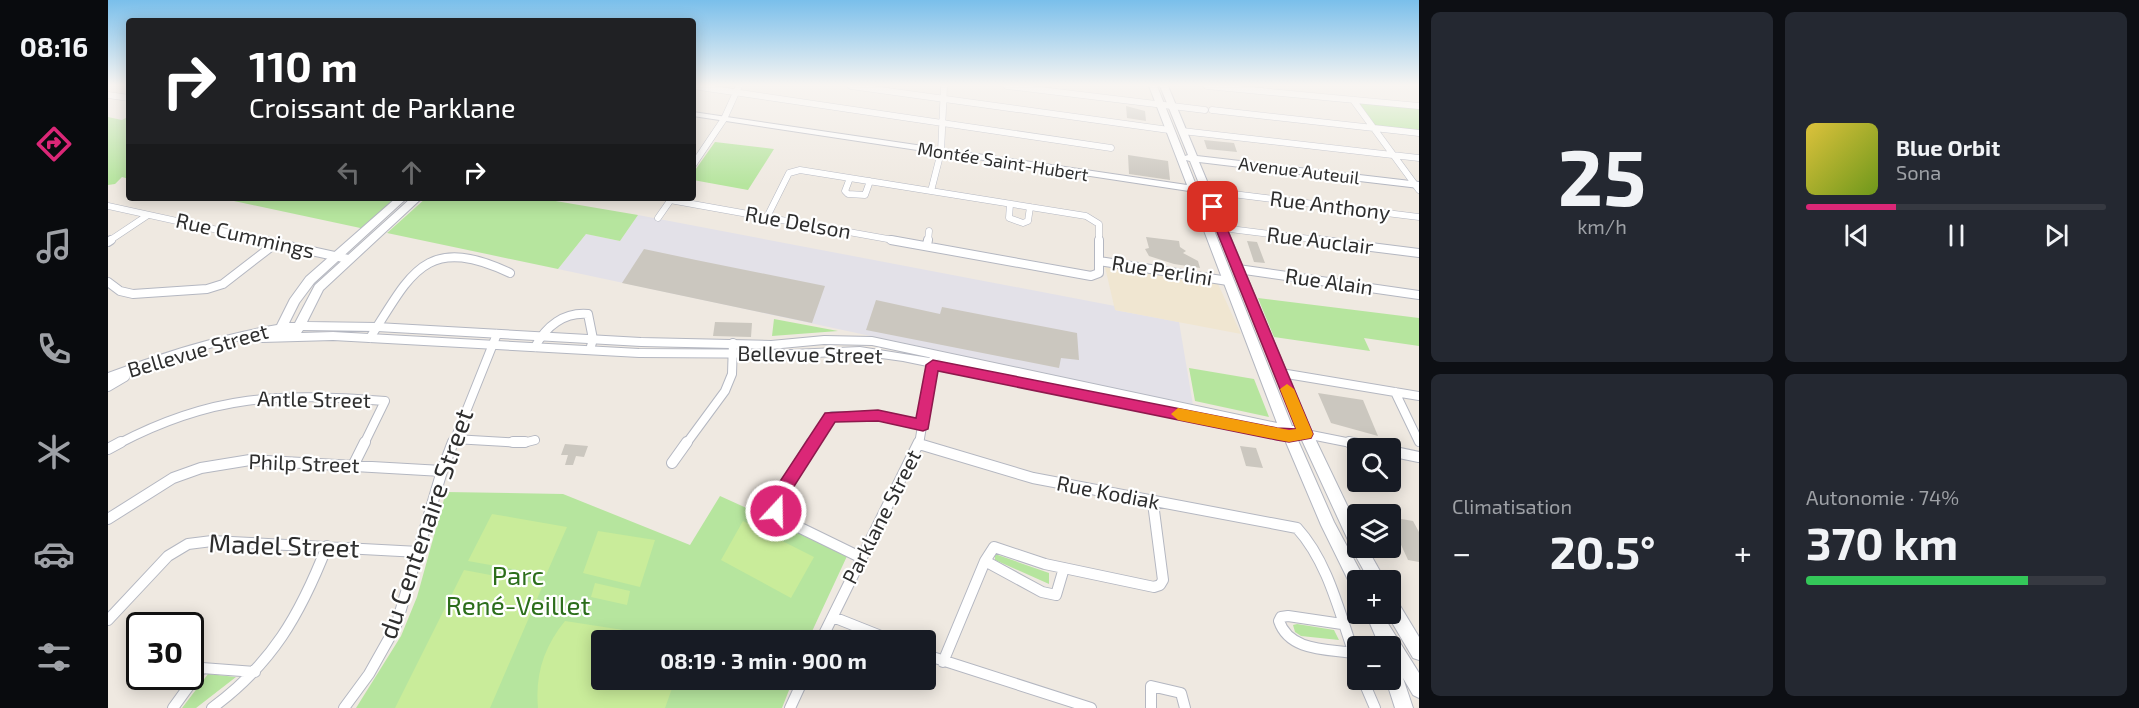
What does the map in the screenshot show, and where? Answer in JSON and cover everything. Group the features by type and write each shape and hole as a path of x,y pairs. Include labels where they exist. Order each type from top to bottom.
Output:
{"street":[{"path":"696,158 723,119"},
{"name":"Montée Saint-Hubert","path":"730,119 941,153 1206,191"},
{"path":"920,119 1111,148"},
{"path":"932,191 941,153 944,119"},
{"path":"1089,119 1169,130"},
{"path":"1165,119 1287,432 1351,570"},
{"path":"1177,119 1306,434 1347,522"},
{"path":"1290,119 1419,133"},
{"path":"1366,119 1418,187"},
{"path":"1182,131 1419,158"},
{"name":"Avenue Auteuil","path":"1179,157 1418,187"},
{"name":"Rue Perlini","path":"767,217 789,173 800,170 1086,216 1099,224 1099,261 1228,281"},
{"path":"850,178 845,191 861,196 865,195 870,181"},
{"name":"Rue Anthony","path":"1206,191 1419,217"},
{"path":"296,331 319,288 342,258 399,201"},
{"path":"280,332 294,302 310,280 342,258 413,201"},
{"path":"658,218 670,201"},
{"name":"Rue Delson","path":"682,201 1091,276 1099,273 1099,261"},
{"path":"1010,204 1009,218 1023,223 1028,221 1030,207"},
{"name":"Rue Cummings","path":"108,206 342,258"},
{"path":"108,242 148,214"},
{"name":"Rue Auclair","path":"1221,228 1419,253"},
{"path":"927,245 929,231"},
{"path":"108,282 120,291 133,294 207,289 223,284 276,243"},
{"path":"370,338 408,278 417,270 456,255 489,262 510,273"},
{"name":"Rue Alain","path":"1238,269 1419,295"},
{"path":"537,342 568,313 576,311 588,315 592,345"},
{"name":"Bellevue Street","path":"108,376 127,374 280,332 377,327 537,342 860,351 934,359 1306,434"},
{"name":"Bellevue Street","path":"296,331 370,338 495,339"},
{"name":"du Centenaire Street","path":"344,708 369,674 396,626 442,471 495,339"},
{"path":"672,463 725,392 732,374 733,349"},
{"name":"Parklane Street","path":"826,630 919,444 934,359"},
{"path":"1281,373 1419,396"},
{"name":"Bellevue Street","path":"108,385 127,374"},
{"path":"1395,392 1419,442"},
{"name":"Antle Street","path":"108,449 150,427 191,411 235,400 284,395 385,401 353,466"},
{"path":"862,558 782,519 776,511 776,500 831,417 878,416 923,425"},
{"path":"1306,434 1347,442"},
{"path":"453,440 523,443 535,440"},
{"name":"Rue Kodiak","path":"919,444 1033,478 1153,503 1286,524 1299,530 1312,550 1342,624"},
{"path":"1401,453 1419,457"},
{"name":"Philp Street","path":"108,519 147,492 201,468 250,460 442,471"},
{"path":"943,662 985,561 994,547 1027,560 1147,585 1160,585 1163,580 1153,503"},
{"name":"Madel Street","path":"108,620 168,556 188,544 212,541 419,552"},
{"path":"212,708 255,672 271,655 306,602 327,546"},
{"path":"985,561 1042,592 1056,594 1064,568"},
{"path":"1347,637 1342,624 1288,616 1281,617 1279,621 1282,632 1291,641 1347,652"},
{"path":"832,617 865,630"},
{"path":"1401,622 1419,652"},
{"path":"1380,624 1419,689"},
{"path":"936,659 1091,708"},
{"path":"173,708 202,668 255,672"},
{"path":"1151,708 1151,686 1181,693 1185,708"},
{"path":"790,708 798,690"},
{"path":"1367,690 1375,708"},
{"path":"1398,690 1404,708"}],"shaded area":[{"path":"638,215 1115,306 1115,310 1179,322 1193,405 558,269 586,234 620,241"},
{"path":"1105,267 1218,284 1241,334 1115,310"}],"green space":[{"path":"108,119 126,119 126,178 122,177 115,184 108,185"},
{"path":"1369,119 1419,119 1419,131 1374,127"},
{"path":"715,142 774,149 748,190 696,181 696,169"},
{"path":"234,201 395,201 365,229"},
{"path":"423,201 556,201 638,215 620,241 586,234 558,269 387,233"},
{"path":"1258,298 1419,318 1419,346 1364,338 1370,351 1274,337"},
{"path":"774,319 838,331 772,336"},
{"path":"1189,368 1254,379 1269,417 1195,401"},
{"name":"Parc René-Veillet","path":"446,492 563,494 690,545 720,496 848,554 813,630 591,630 591,690 789,690 782,708 356,708 401,636 417,597"},
{"path":"492,514 567,527 546,575 468,561"},
{"path":"743,521 814,557 791,598 721,560"},
{"path":"598,531 655,540 640,587 583,573"},
{"path":"995,554 1049,573 1049,584 995,560"},
{"path":"464,570 543,585 490,708 395,708"},
{"path":"595,583 630,591 627,605 591,597"},
{"path":"565,621 623,630 591,630 591,690 671,690 665,708 538,708 538,684 542,662"},
{"path":"1293,625 1334,630 1339,640 1301,636 1295,632"},
{"path":"208,674 236,677 196,708 182,708 196,690 204,690 204,679"}],"building":[{"path":"1204,140 1234,143 1237,152 1207,149"},
{"path":"1128,155 1168,161 1170,180 1129,174"},
{"path":"1146,237 1179,241 1180,247 1186,251 1183,253 1198,261 1200,268 1174,264 1149,256 1145,249 1149,248"},
{"path":"1247,241 1257,242 1265,263 1254,262"},
{"path":"644,249 825,286 812,323 622,283"},
{"path":"876,300 940,314 942,307 1077,333 1079,360 1061,358 1059,368 866,330"},
{"path":"715,322 752,323 751,337 713,336"},
{"path":"1318,393 1363,400 1378,436 1331,423"},
{"path":"565,444 588,446 584,457 576,456 573,465 565,465 568,455 561,455"},
{"path":"1240,446 1256,448 1263,468 1246,466"},
{"path":"1401,519 1413,521 1419,532 1419,562 1408,560 1401,545"}],"slow traffic":[{"path":"1178,414 1289,436 1306,434 1287,389"}],"route":[{"path":"776,511 776,500 826,421 831,417 837,415 878,416 923,425 933,365 1277,434 1289,436 1306,434 1213,207"}]}
